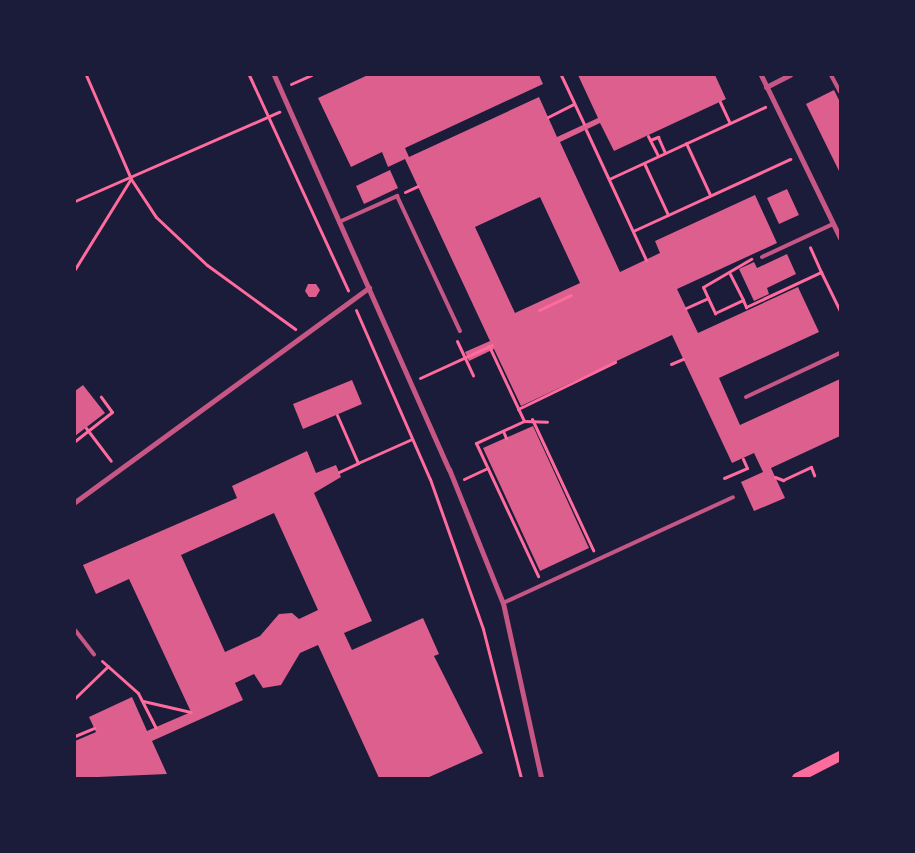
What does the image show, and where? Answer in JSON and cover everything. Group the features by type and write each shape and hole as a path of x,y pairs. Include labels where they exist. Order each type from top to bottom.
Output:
{"main road":[{"path":"797,778 840,756"}],"street":[{"path":"274,75 455,483 503,604 541,778"},
{"path":"761,75 840,238"},
{"path":"766,87 790,75"},
{"path":"75,502 369,288"}],"lane":[{"path":"831,75 840,92"},
{"path":"339,222 397,196 460,331"},
{"path":"762,257 833,224"},
{"path":"746,397 840,353"},
{"path":"503,604 733,497"},
{"path":"75,630 94,654"}],"path":[{"path":"86,75 131,179 156,217 207,265 303,335"},
{"path":"249,75 352,300 412,439 483,630 521,778"},
{"path":"280,88 311,75"},
{"path":"561,75 584,124"},
{"path":"720,102 730,123"},
{"path":"609,179 775,102"},
{"path":"548,117 574,104"},
{"path":"75,201 131,179 288,108"},
{"path":"586,130 646,260"},
{"path":"648,136 658,156"},
{"path":"650,140 658,137 665,153"},
{"path":"686,144 710,195"},
{"path":"634,231 800,154"},
{"path":"644,163 668,215"},
{"path":"75,269 131,179"},
{"path":"805,237 840,311"},
{"path":"742,300 715,313 703,287 730,274 738,265 762,257"},
{"path":"730,274 746,307 821,272"},
{"path":"539,310 572,295"},
{"path":"686,308 708,298"},
{"path":"457,341 473,375"},
{"path":"410,382 491,346 524,421"},
{"path":"671,364 683,359"},
{"path":"518,409 615,362"},
{"path":"75,440 87,429 112,412 101,397"},
{"path":"337,415 358,463"},
{"path":"532,419 598,560"},
{"path":"542,586 476,443 524,421 532,419 547,422"},
{"path":"87,429 118,470"},
{"path":"503,431 506,438"},
{"path":"339,472 412,439"},
{"path":"724,478 746,468 743,458"},
{"path":"775,477 783,480 810,467 814,475"},
{"path":"455,483 488,468"},
{"path":"94,654 142,701 156,728"},
{"path":"75,698 108,666"},
{"path":"142,701 191,712"},
{"path":"75,736 94,728"}],"building":[{"path":"368,75 539,75 543,84 405,148 409,157 539,97 557,137 598,118 578,75 715,75 726,99 614,151 600,123 560,142 620,272 660,253 655,241 755,195 777,243 677,289 698,333 798,287 819,332 719,378 740,425 840,379 840,436 771,468 785,498 754,511 741,482 763,472 754,453 732,463 672,335 521,406 494,349 469,361 465,352 490,341 405,159 388,167 382,152 351,167 318,98","holes":["540,197 580,283 515,313 475,227"]},
{"path":"834,90 840,102 840,173 806,104"},
{"path":"390,170 398,188 364,204 356,186"},
{"path":"787,189 799,215 779,224 767,198"},
{"path":"787,254 796,274 767,288 769,294 754,301 739,269 754,262 757,268"},
{"path":"308,284 316,284 320,290 316,297 309,297 305,291"},
{"path":"352,380 362,404 303,429 293,404"},
{"path":"83,385 105,413 75,436 75,391"},
{"path":"533,426 589,548 540,571 483,448"},
{"path":"307,451 316,473 336,465 341,477 314,493 372,621 344,633 352,650 423,618 439,654 434,656 483,753 427,778 379,778 318,645 300,653 281,685 263,688 254,674 235,683 243,700 152,741 167,774 75,778 75,741 96,732 89,717 132,697 147,731 191,712 129,579 96,594 83,565 237,498 232,486","holes":["274,513 318,610 299,619 292,613 279,614 260,636 225,652 181,555"]}]}
